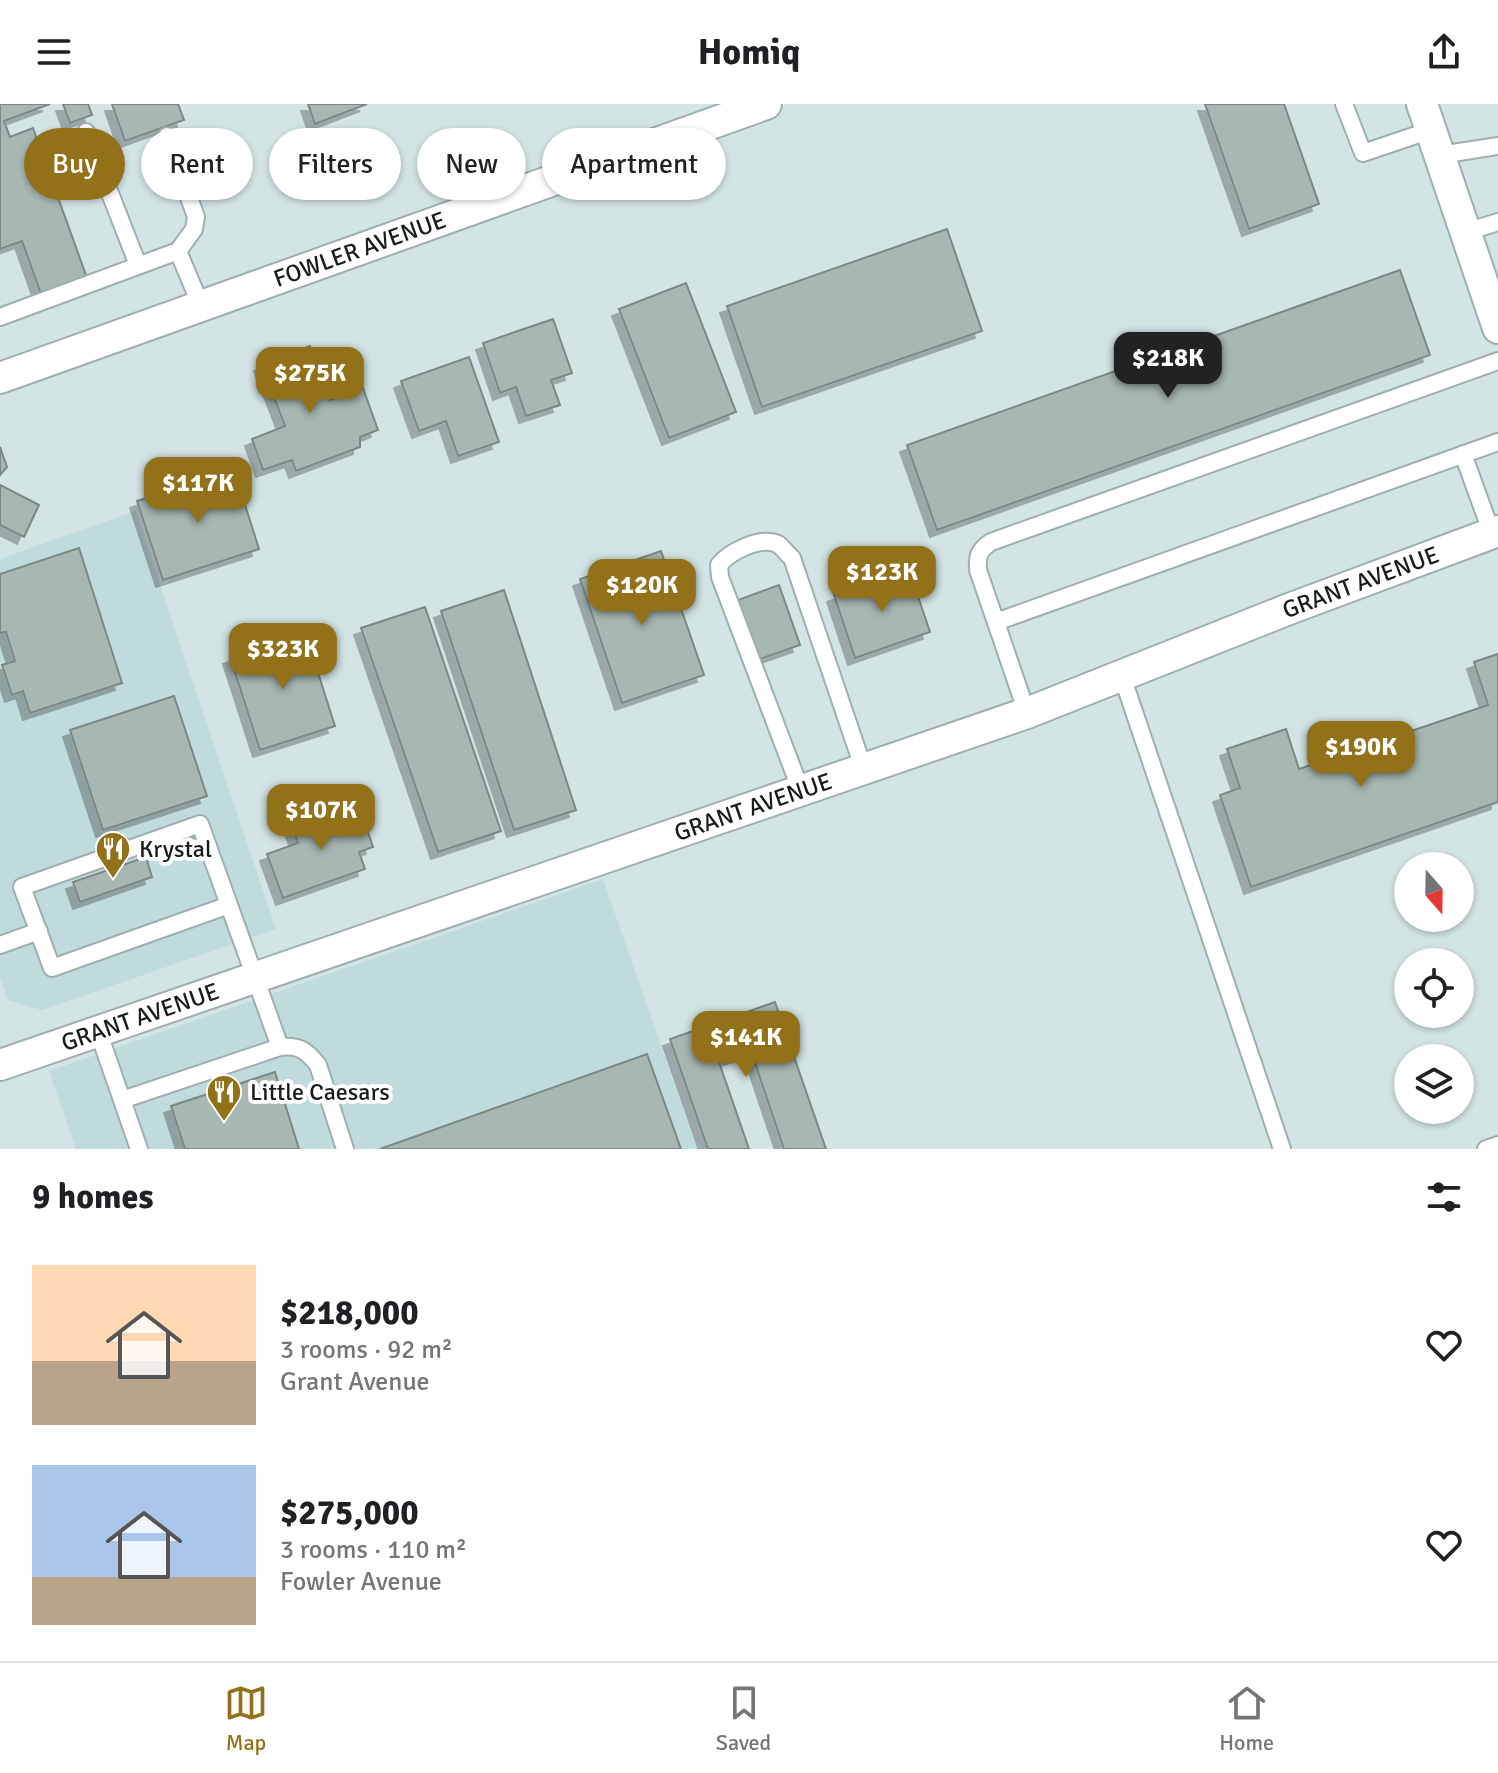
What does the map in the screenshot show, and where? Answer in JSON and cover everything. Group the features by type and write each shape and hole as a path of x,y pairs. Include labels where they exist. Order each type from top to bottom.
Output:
{"street":[{"name":"FOWLER AVENUE","path":"0,378 766,104"},
{"path":"1431,130 1498,328"},
{"name":"GRANT AVENUE","path":"0,1065 1027,713 1289,609 1495,532"}],"lane":[{"path":"1344,104 1363,153 1431,130 1498,146"},
{"path":"113,200 138,265"},
{"path":"0,317 178,251 194,229 196,217 190,200"},
{"path":"1466,232 1498,222"},
{"path":"178,251 201,306"},
{"path":"1027,713 978,570 977,558 982,548 991,542 1498,361"},
{"path":"996,622 1498,442"},
{"path":"1463,454 1495,532"},
{"path":"801,791 720,577 719,565 729,553 762,542 778,544 792,558 864,770"},
{"path":"1122,676 1282,1149"},
{"path":"229,905 52,968 22,887 200,824 280,1047"},
{"path":"29,904 45,886 165,845 209,849"},
{"path":"0,945 39,931"},
{"path":"98,1031 139,1149"},
{"path":"122,1100 280,1047 297,1045 318,1065 345,1149"},
{"path":"1486,1149 1498,1145"}],"shaded area":[{"path":"135,511 276,929 42,1010 8,1000 0,978 0,559"},
{"path":"603,879 697,1149 76,1149 49,1071"}],"building":[{"path":"0,104 50,104 4,121 10,137 24,132 24,200 59,200 87,278 41,294 22,241 0,249"},
{"path":"63,104 88,104 92,115 70,123"},
{"path":"112,104 178,104 184,120 162,128 141,128 141,135 125,141 125,128 120,128"},
{"path":"308,104 367,104 315,124"},
{"path":"1205,104 1284,104 1319,204 1249,229"},
{"path":"947,229 982,331 762,407 727,306"},
{"path":"1400,270 1430,355 937,530 907,445"},
{"path":"686,283 736,412 669,438 619,309"},
{"path":"553,319 572,373 551,380 560,405 526,416 516,387 500,393 483,343"},
{"path":"310,346 330,400 363,388 378,430 360,437 360,447 296,471 292,460 263,470 252,439 285,426 261,364"},
{"path":"469,357 499,442 458,456 446,421 419,431 401,381"},
{"path":"0,447 7,467 0,475"},
{"path":"234,470 259,549 163,580 137,501"},
{"path":"0,485 39,505 24,537 0,525"},
{"path":"79,548 122,683 30,713 23,691 12,695 2,665 15,661 6,632 0,633 0,574"},
{"path":"661,551 704,675 622,703 580,579"},
{"path":"909,570 930,632 855,658 834,595"},
{"path":"779,585 800,645 760,659 738,600"},
{"path":"504,590 576,810 514,830 441,611"},
{"path":"425,607 501,831 438,852 361,628"},
{"path":"305,632 335,726 260,750 230,657"},
{"path":"1498,654 1498,802 1251,887 1220,795 1240,788 1227,749 1286,729 1299,769 1488,705 1474,662"},
{"path":"174,696 207,796 103,830 70,730"},
{"path":"345,805 351,822 364,821 373,847 359,852 365,869 283,898 267,854 298,843 291,825"},
{"name":"Krystal","path":"146,857 152,877 80,902 73,882"},
{"path":"775,1002 826,1149 784,1149 751,1051 719,1062 749,1149 708,1149 670,1039"},
{"path":"647,1054 681,1149 380,1149"},
{"path":"275,1072 299,1149 185,1149 171,1106"}],"place":[{"name":"Krystal","path":"113,880"},
{"name":"Little Caesars","path":"224,1123"}]}
